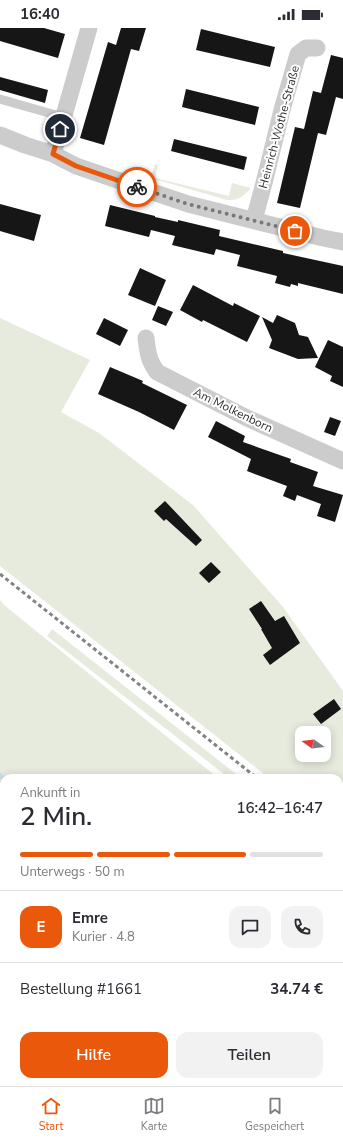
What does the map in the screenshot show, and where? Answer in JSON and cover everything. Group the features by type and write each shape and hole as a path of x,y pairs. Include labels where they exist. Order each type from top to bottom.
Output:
{"street":[{"path":"53,154 89,28"},
{"name":"Heinrich-Wothe-Straße","path":"254,220 298,54 306,48 317,48"},
{"path":"0,135 53,154 76,166 188,204 343,242"},
{"name":"Am Molkenborn","path":"146,338 150,363 156,372 247,418 343,460"}],"lane":[{"path":"0,99 64,117"}],"shaded area":[{"path":"155,164 158,165 155,178 229,196 232,183 251,188 246,193 234,200 227,200 151,178"},
{"path":"0,318 90,360 61,412 99,433 193,505 283,607 343,691 343,774 264,774 0,566"},
{"path":"0,600 4,605 213,774 0,774"},
{"path":"52,629 236,774 224,774 47,636"}],"building":[{"path":"0,28 44,28 65,34 58,58 0,41"},
{"path":"121,28 146,28 139,51 131,49 104,145 80,138 108,42 116,45"},
{"path":"201,29 275,47 270,67 196,50"},
{"path":"331,55 343,58 343,99 336,97 326,135 318,133 300,208 277,203 295,127 304,129 313,91 321,93"},
{"path":"0,77 48,90 45,103 0,90"},
{"path":"186,89 259,107 255,125 182,107"},
{"path":"174,139 247,157 244,170 171,151"},
{"path":"0,204 41,215 34,241 0,231"},
{"path":"110,205 155,217 178,222 178,220 220,230 219,236 283,251 283,253 343,266 343,294 298,283 298,286 291,284 290,287 275,283 277,276 237,266 240,255 216,249 214,255 172,245 175,236 151,230 149,237 105,226"},
{"path":"140,268 166,280 155,306 128,295"},
{"path":"193,285 233,306 234,303 260,316 247,342 203,320 202,322 180,310"},
{"path":"158,306 173,312 166,326 152,320"},
{"path":"277,315 295,323 299,335 308,337 318,358 298,359 269,348 272,340 262,317 273,323"},
{"path":"104,318 128,330 120,346 96,334"},
{"path":"328,340 343,347 343,387 330,381 332,376 315,367"},
{"path":"110,367 143,381 142,383 187,405 174,430 139,412 98,394"},
{"path":"330,417 341,421 335,436 324,432"},
{"path":"216,421 245,436 243,442 291,459 290,462 318,472 313,486 343,495 335,522 317,516 321,504 297,495 295,501 283,496 287,486 247,471 251,459 208,437"},
{"path":"165,501 202,540 196,546 166,519 164,521 154,511"},
{"path":"211,562 221,572 209,583 199,573"},
{"path":"261,601 275,621 284,616 300,643 270,665 263,655 272,648 249,609"},
{"path":"334,699 341,709 321,724 313,714"}],"railway":[{"path":"0,574 252,774"}],"way so far":[{"path":"137,187 188,204 295,231"}],"route":[{"path":"60,129 53,154 76,166 137,187"}]}
